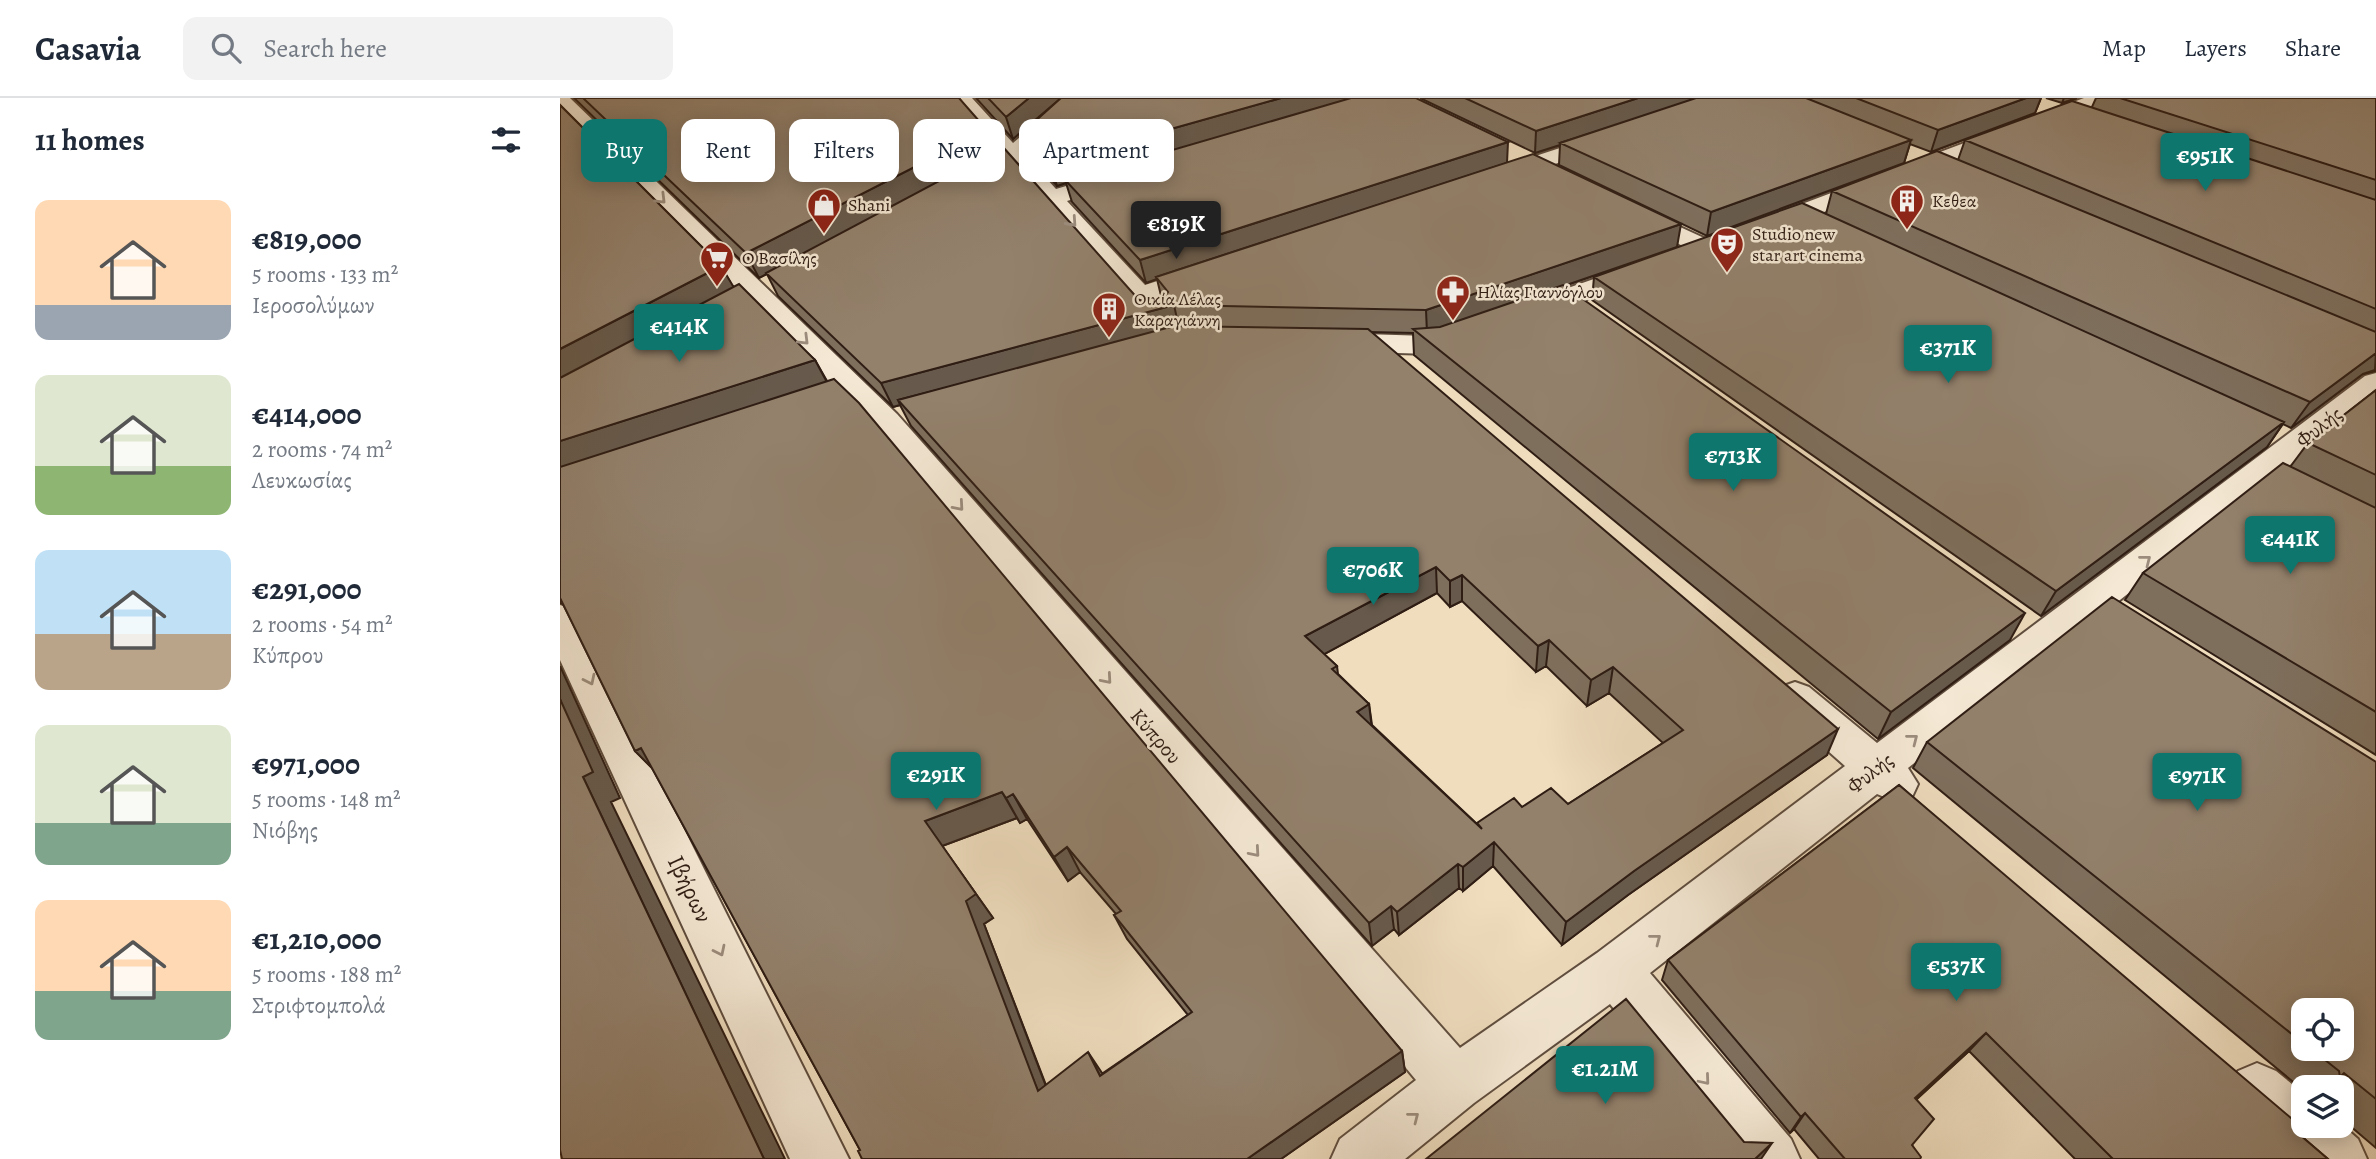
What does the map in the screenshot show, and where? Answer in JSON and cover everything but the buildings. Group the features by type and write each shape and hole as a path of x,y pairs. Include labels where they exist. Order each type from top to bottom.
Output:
{"street":[{"path":"961,98 1171,331"},
{"path":"939,194 1012,155 1077,98"},
{"path":"1504,319 1725,241 2102,98"},
{"name":"Κύπρου","path":"560,99 756,292 843,395 899,417 1455,1084"},
{"path":"2028,102 2087,122"},
{"path":"1480,181 1624,133"},
{"path":"1508,152 1558,176"},
{"path":"1905,152 1968,178"},
{"path":"1051,198 1105,182"},
{"path":"1607,200 1725,241"},
{"path":"1798,213 1836,230"},
{"path":"1140,296 1231,265"},
{"path":"1566,298 1600,322"},
{"path":"1311,342 1430,345 1479,328"},
{"path":"1377,343 1419,379"},
{"name":"Φυλής","path":"1360,1159 1455,1084 1615,970 1877,768 2031,632 2110,613 2260,472 2283,439 2376,382"},
{"path":"2260,472 2295,489"},
{"name":"Ιβήρων","path":"560,619 820,1159"},
{"path":"1771,677 1930,812"},
{"path":"1615,970 1771,1159"},
{"path":"2223,1061 2338,1159"}],"place":[{"name":"Κεθεα","path":"1907,231"},
{"name":"Shani","path":"824,235"},
{"name":"Studio new star art cinema","path":"1727,274"},
{"name":"Ο Βασίλης","path":"717,288"},
{"name":"Ηλίας Γιαννόγλου","path":"1453,322"},
{"name":"Οικία Λέλας Καραγιάννη","path":"1109,339"}]}
